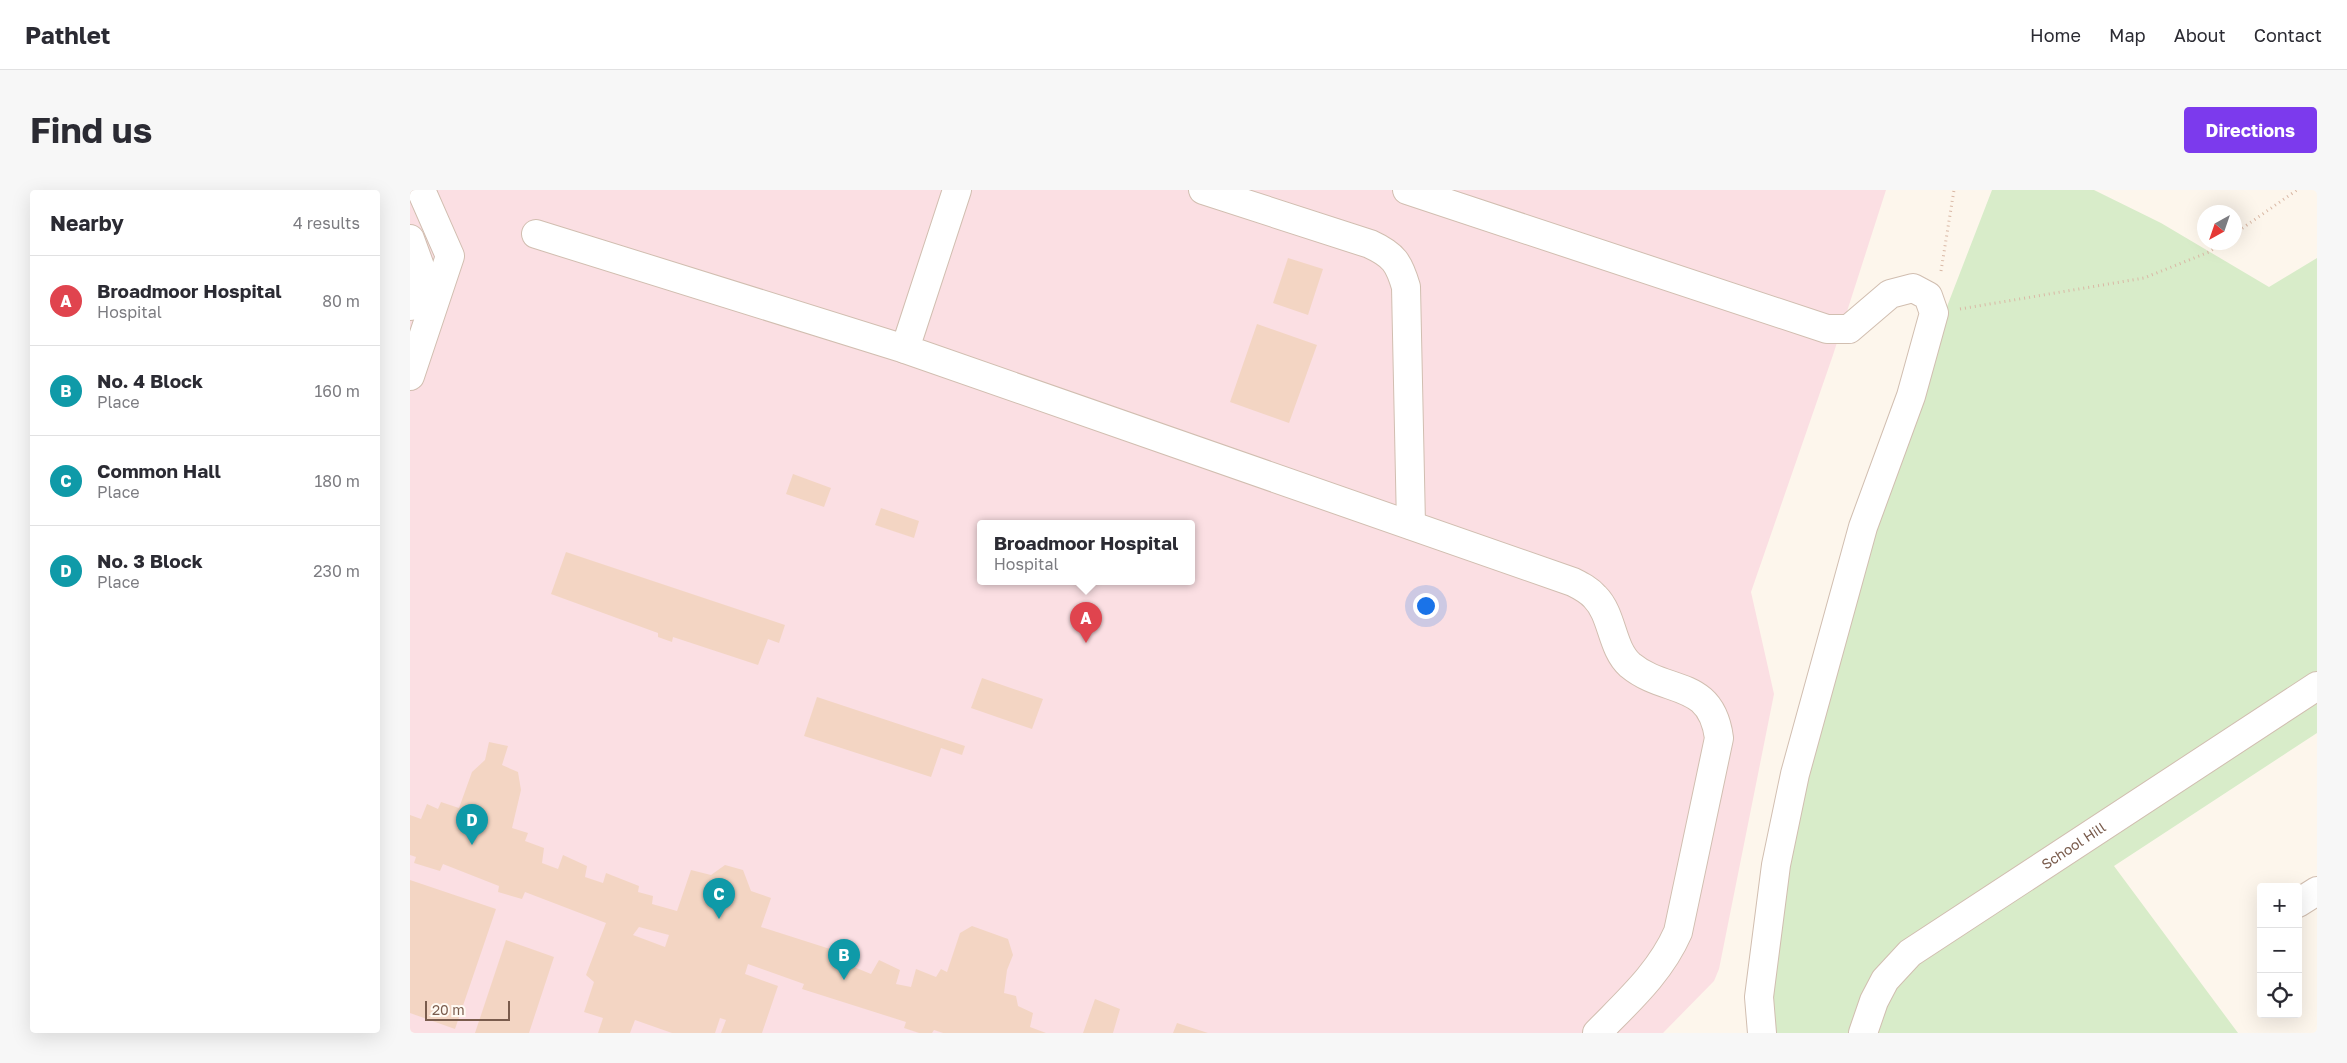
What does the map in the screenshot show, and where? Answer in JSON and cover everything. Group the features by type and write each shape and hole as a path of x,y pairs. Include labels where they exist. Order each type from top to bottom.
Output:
{"street":[{"path":"410,376 450,256 421,190"},
{"path":"905,349 957,190"},
{"path":"1203,190 1370,244 1386,252 1394,259 1402,273 1406,288 1411,526"},
{"path":"1407,190 1827,330 1849,329 1890,294 1913,288 1928,296 1934,313 1911,396 1863,527 1795,774 1776,865 1759,997 1762,1033"},
{"path":"536,234 905,349 1573,582 1587,590 1604,609 1620,650 1628,663 1645,674 1694,694 1707,704 1717,720 1719,738 1678,932 1669,953 1652,976 1597,1033"},
{"path":"410,239 422,272 410,306"},
{"name":"School Hill","path":"1863,1033 1874,1001 1884,980 1910,953 2317,686"},
{"path":"2302,900 2317,891"}],"path":[{"path":"1954,190 1934,313 2144,278 2212,250"},
{"path":"2242,228 2297,190"}],"shaded area":[{"path":"410,190 1886,190 1833,355 1751,592 1774,694 1719,969 1714,981 1663,1033 410,1033"}],"green space":[{"path":"1992,190 2094,190 2161,223 2197,244 2197,250 2207,250 2269,287 2317,258 2317,733 2114,866 2238,1033 1759,1033 1785,853 1897,436"}],"building":[{"path":"1288,258 1323,269 1308,315 1273,303"},
{"path":"1257,324 1317,345 1289,423 1230,402"},
{"path":"793,474 831,488 824,507 786,494"},
{"path":"881,508 919,521 914,538 875,525"},
{"path":"566,552 785,625 779,643 768,639 758,665 673,637 672,642 658,637 658,633 551,594"},
{"path":"982,678 1043,699 1032,729 971,708"},
{"path":"817,697 965,746 962,755 941,748 931,777 804,736"},
{"path":"489,742 508,746 502,765 518,772 521,790 512,828 528,833 525,841 544,848 542,863 558,869 563,855 587,866 585,877 603,883 606,873 639,886 638,892 653,896 652,904 677,911 691,870 711,875 725,865 743,870 751,891 771,898 761,927 852,956 849,965 871,974 879,960 900,970 896,984 911,987 916,969 936,977 941,969 947,972 960,933 972,926 1008,939 1013,955 1007,970 1004,993 1016,996 1018,1006 1033,1013 1030,1027 1046,1033 943,1033 934,1030 932,1033 919,1033 904,1028 906,1022 802,989 804,984 748,964 745,974 778,986 762,1033 721,1033 726,1020 720,1018 715,1033 672,1033 635,1020 630,1033 598,1033 603,1018 584,1012 594,982 586,975 606,923 525,892 522,899 498,892 499,886 443,864 440,871 414,863 416,857 410,855 410,815 421,819 427,804 438,809 441,802 459,808 472,772 485,760","holes":["639,927 669,935 665,947 633,935"]},
{"path":"410,880 496,909 455,1029 410,1013"},
{"path":"506,940 554,957 529,1033 475,1033"},
{"path":"1095,999 1120,1009 1113,1033 1083,1033"},
{"path":"1177,1023 1208,1033 1173,1033"}],"place":[{"name":"Broadmoor Hospital","path":"1086,643"},
{"name":"No. 3 Block","path":"472,845"},
{"name":"Common Hall","path":"719,919"},
{"name":"No. 4 Block","path":"844,980"}]}
